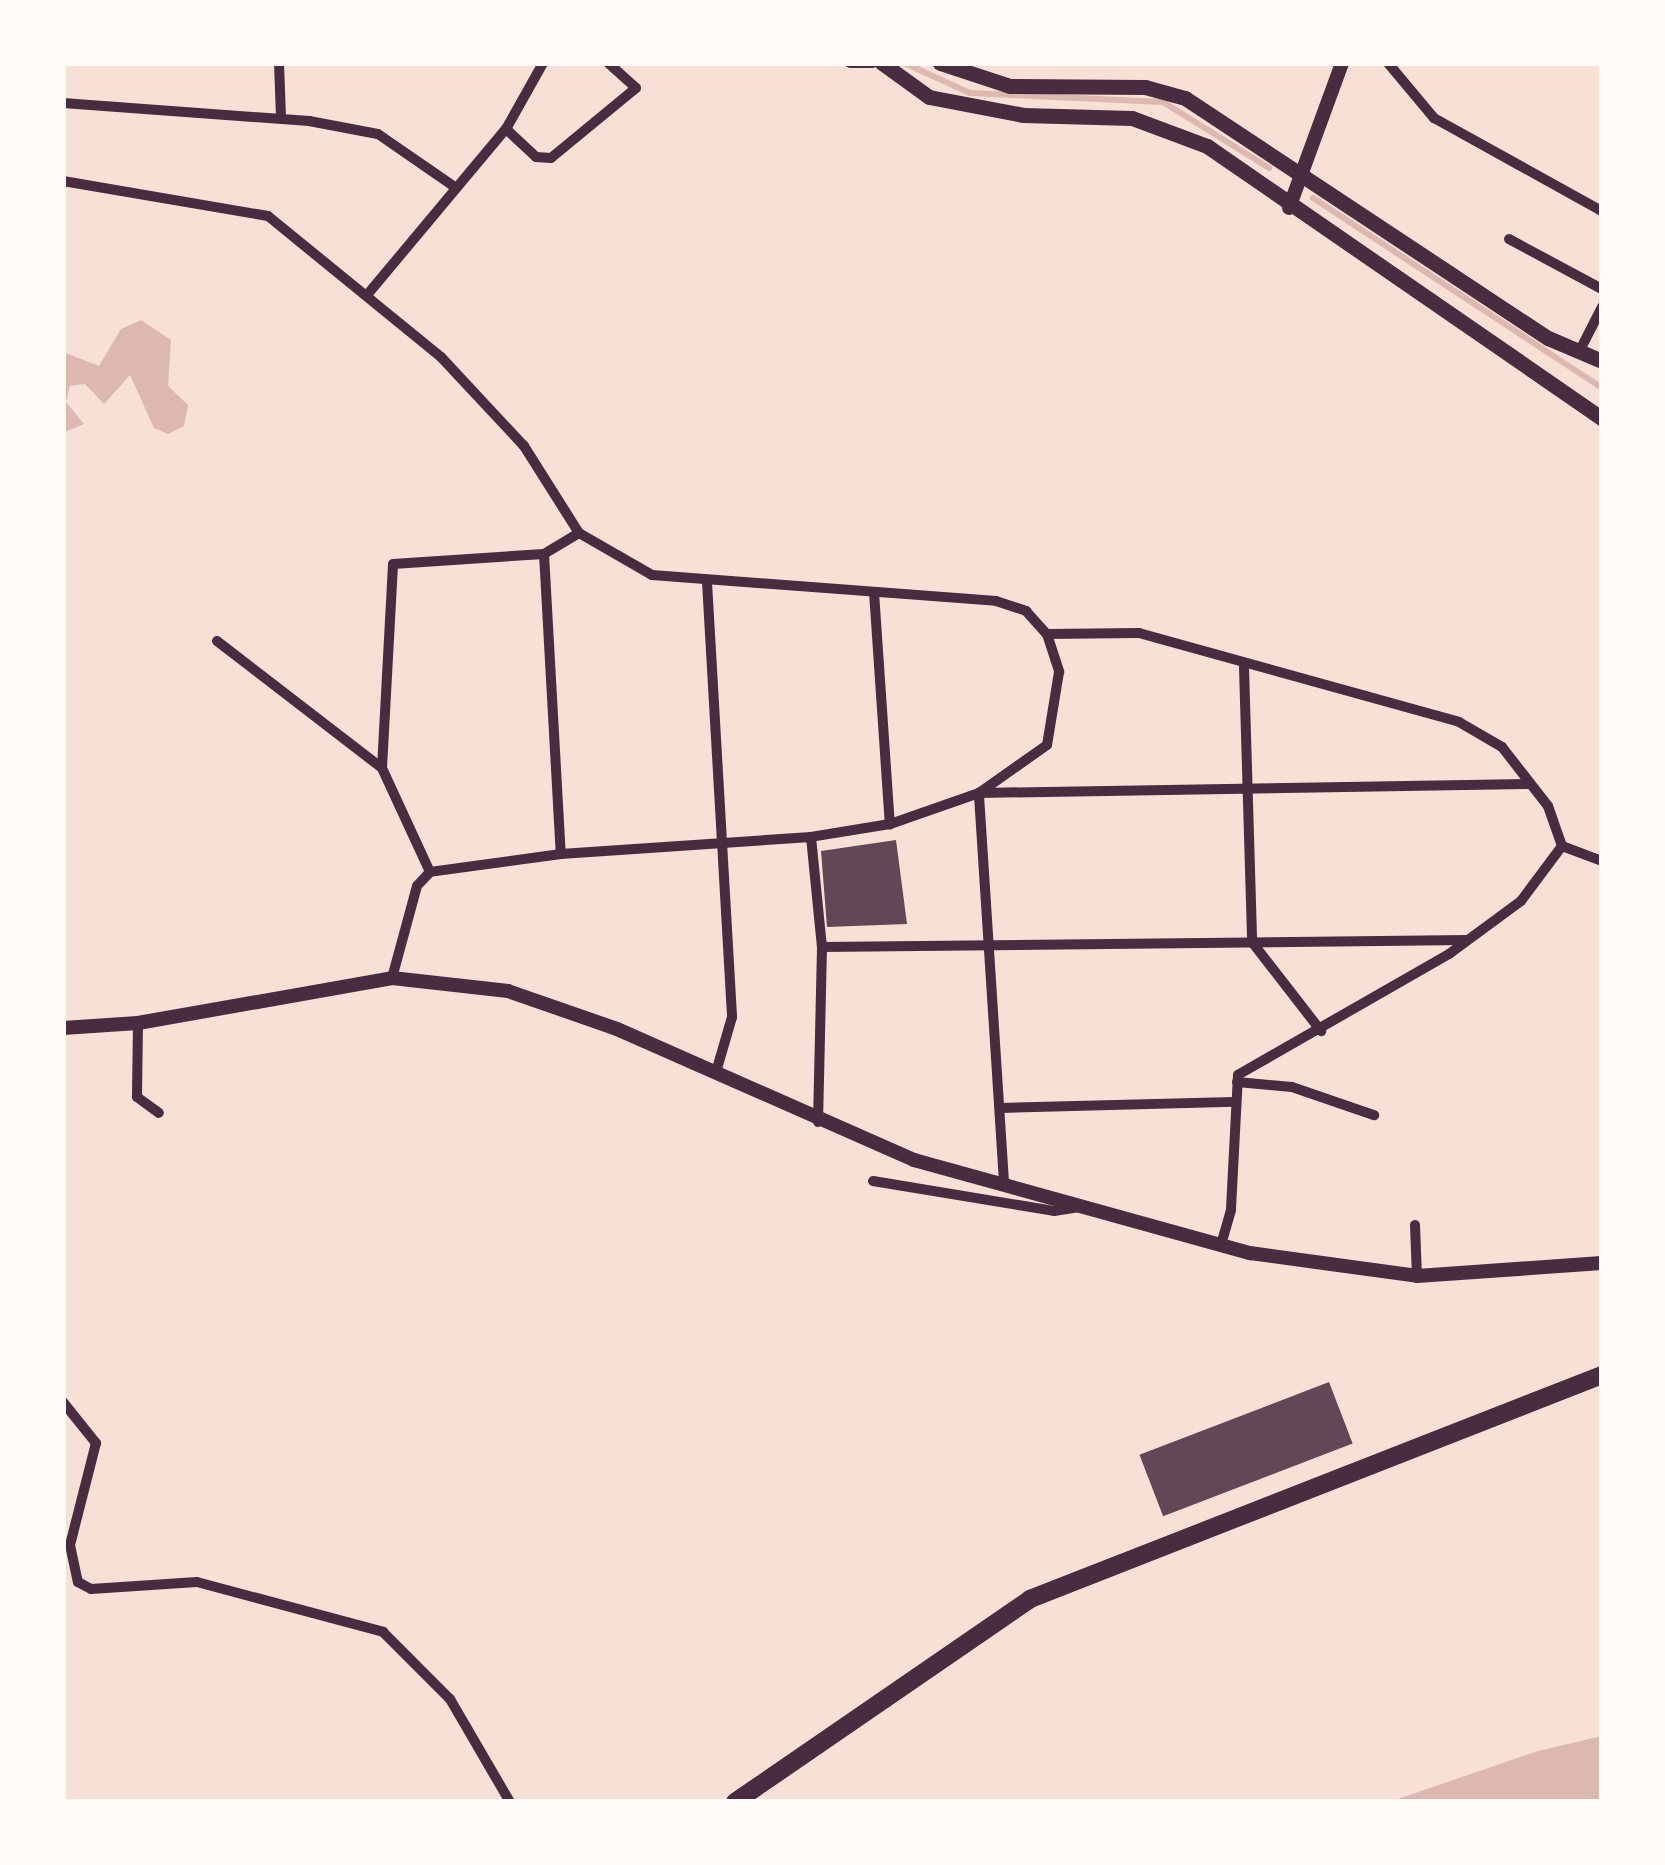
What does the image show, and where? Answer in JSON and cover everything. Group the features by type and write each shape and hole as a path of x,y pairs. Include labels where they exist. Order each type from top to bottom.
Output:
{"main road":[{"path":"877,63 929,97 1023,115 1132,118 1207,146 1289,208 1602,418"},
{"path":"940,63 1010,86 1145,87 1185,98 1579,352 1602,361"},
{"path":"735,1802 1030,1599 1602,1375"}],"street":[{"path":"279,63 281,118"},
{"path":"367,295 452,185 506,129 543,63"},
{"path":"506,129 536,157 551,158 636,88 608,63"},
{"path":"850,63 877,63"},
{"path":"1289,208 1342,63"},
{"path":"1388,63 1434,118 1602,211"},
{"path":"63,103 281,118 378,134 452,185"},
{"path":"63,181 268,216 441,357 524,446 579,533 652,575 996,601 1026,611 1047,634 1059,672 1047,745 979,793 890,824 811,837 561,854 430,872 417,886 392,978"},
{"path":"1509,239 1602,289"},
{"path":"1579,352 1602,307"},
{"path":"382,768 393,564 544,554 579,533"},
{"path":"544,554 561,854"},
{"path":"706,582 732,1016 716,1072"},
{"path":"874,592 890,824"},
{"path":"1047,634 1138,633 1244,667 1459,722 1502,747 1529,784 1562,845 1602,861"},
{"path":"217,641 382,768 430,872"},
{"path":"1244,667 1252,942 1321,1031"},
{"path":"979,793 1529,784"},
{"path":"979,793 1004,1182"},
{"path":"811,837 822,947 818,1122"},
{"path":"1221,1244 1231,1210 1234,1102 1245,1066 1321,1031 1468,940 1521,902 1562,845"},
{"path":"822,947 1468,940"},
{"path":"63,1028 138,1023 392,978 508,991 716,1072 818,1122 914,1160 1093,1205 1221,1244 1417,1276 1602,1263"},
{"path":"138,1023 137,1097 159,1113"},
{"path":"1237,1082 1292,1087 1374,1115"},
{"path":"1000,1108 1234,1102"},
{"path":"873,1180 1054,1211 1093,1205"},
{"path":"1415,1225 1417,1276"},
{"path":"63,1402 97,1443 70,1545 78,1582 91,1589 197,1582 383,1632 450,1699 510,1802"}],"shaded area":[{"path":"141,320 171,340 168,386 188,405 184,426 168,434 154,428 130,375 104,404 85,384 70,386 66,402 84,424 65,432 63,352 99,366 121,329"},
{"path":"1602,1736 1602,1802 1389,1802 1538,1751"}],"building":[{"path":"896,840 907,924 827,927 821,851"},
{"path":"1329,1382 1353,1444 1163,1516 1139,1455"}],"waterway":[{"path":"904,63 970,93 1163,102 1269,168"},
{"path":"1313,198 1602,388"}]}
